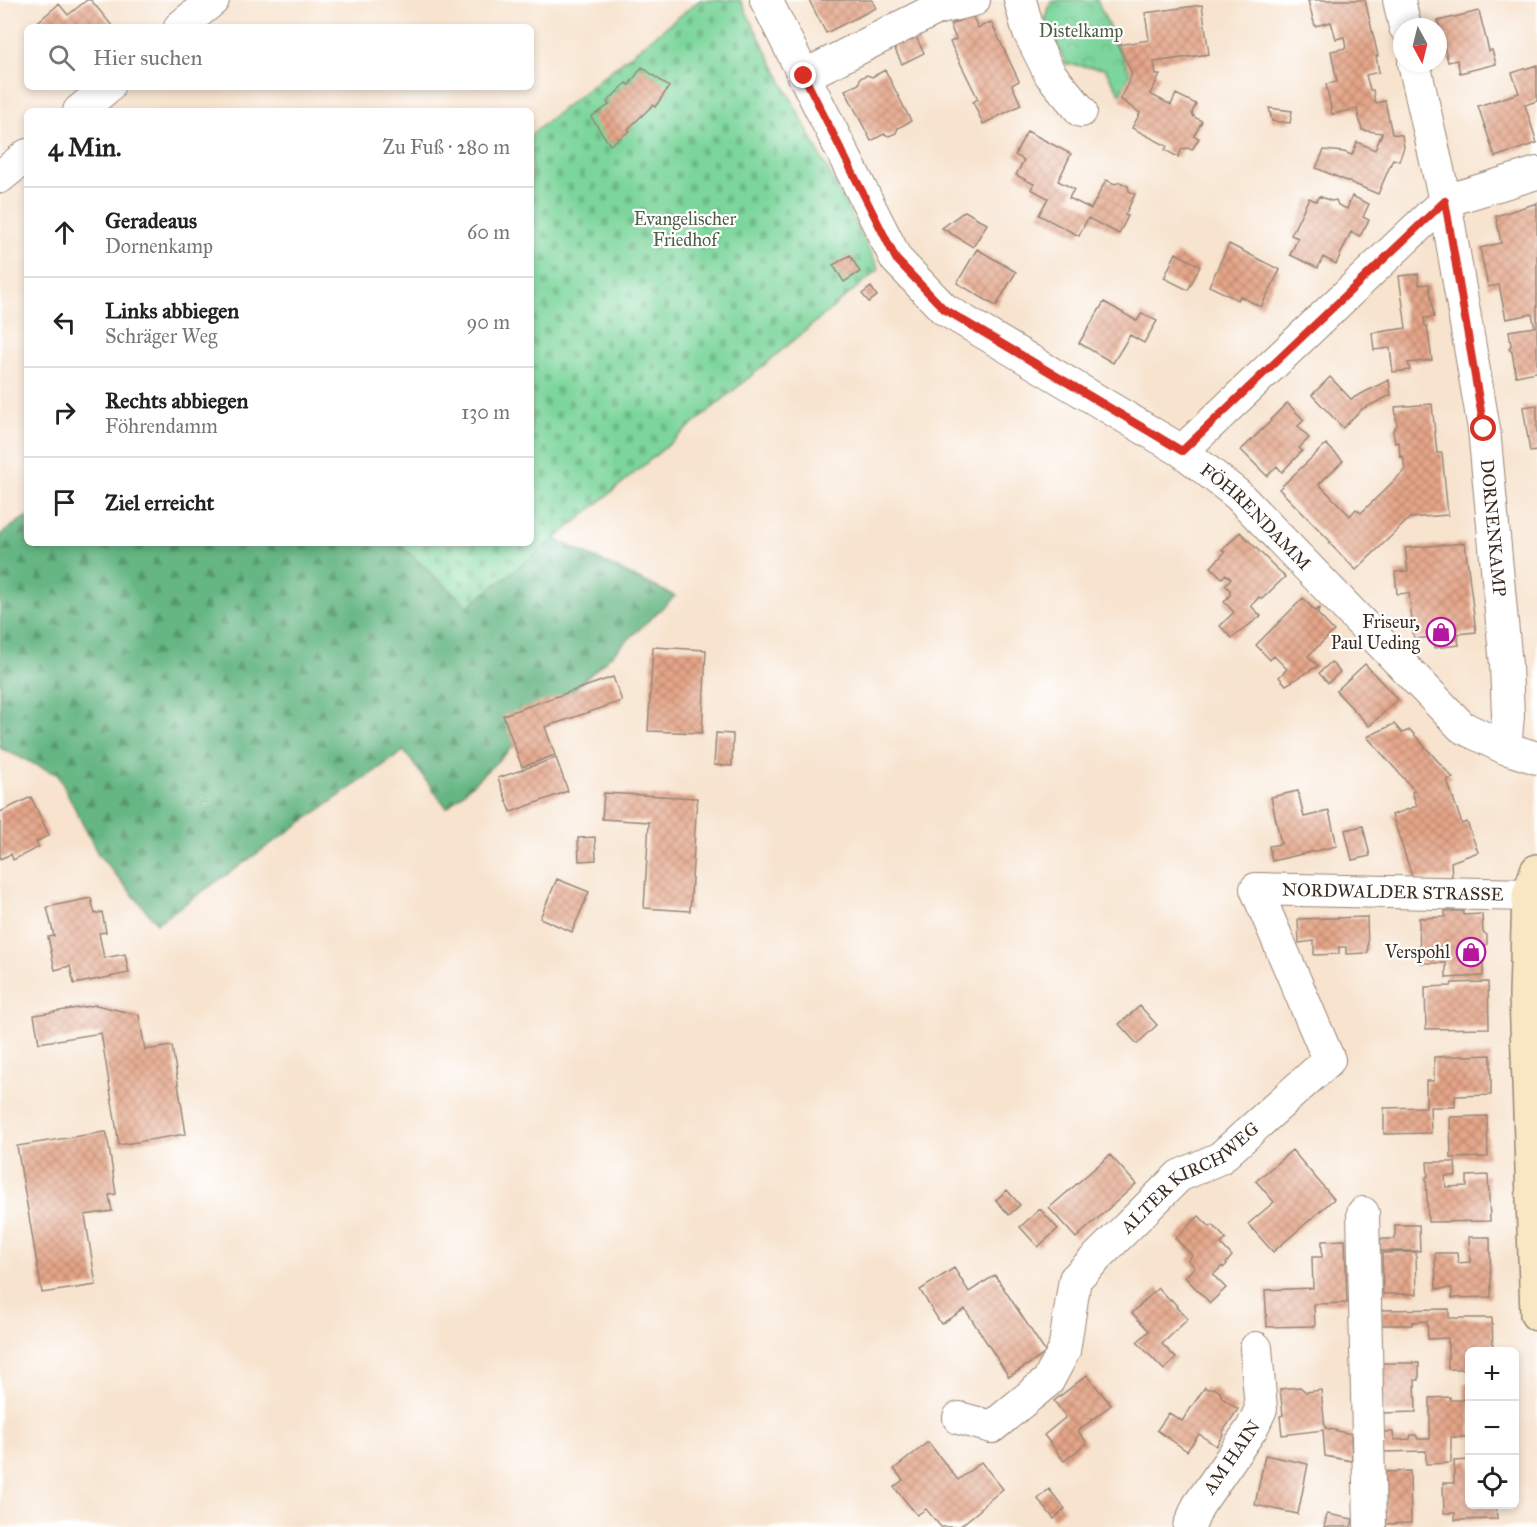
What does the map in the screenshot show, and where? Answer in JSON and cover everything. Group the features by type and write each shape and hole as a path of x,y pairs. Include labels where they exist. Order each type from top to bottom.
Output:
{"main road":[{"name":"NORDWALDER STRASSE","path":"1533,883 1526,996 1537,1314"}],"street":[{"path":"184,24 213,0"},
{"name":"FÖHRENDAMM","path":"766,0 896,259 944,309 1182,451 1238,495 1462,727 1505,748 1537,758"},
{"path":"804,76 936,9 974,0"},
{"path":"1020,0 1028,30 1050,74 1081,111"},
{"path":"1399,0 1404,18"},
{"name":"DORNENKAMP","path":"1416,72 1445,201 1484,429 1506,665 1508,716 1505,748"},
{"path":"84,108 104,90"},
{"path":"0,177 24,157"},
{"path":"1182,451 1445,201 1537,173"},
{"name":"NORDWALDER STRASSE","path":"1256,889 1533,883"},
{"name":"ALTER KIRCHWEG","path":"959,1418 992,1427 1048,1382 1064,1351 1075,1279 1179,1176 1220,1158 1329,1060 1256,889"},
{"path":"1363,1213 1370,1527"},
{"name":"AM HAIN","path":"1189,1527 1198,1506 1252,1428 1262,1409 1256,1348"}],"green space":[{"name":"Evangelischer Friedhof","path":"700,0 740,0 879,269 555,539 468,606 401,546 534,546 534,132"},
{"name":"Distelkamp","path":"1097,0 1130,74 1120,94 1105,69 1066,64 1045,20 1051,2"},
{"path":"24,518 24,546 401,546 468,606 555,539 675,596 447,808 404,751 157,923 98,854 58,775 0,748 0,535"}],"building":[{"path":"87,0 91,0 111,24 35,24 59,4 68,15"},
{"path":"809,0 872,0 876,8 826,33"},
{"path":"1365,0 1378,56 1376,56 1379,72 1366,75 1370,90 1373,90 1375,103 1385,101 1392,134 1402,135 1404,147 1399,161 1393,159 1378,194 1316,168 1324,150 1352,155 1357,142 1375,150 1382,133 1362,130 1357,109 1332,114 1326,84 1337,82 1331,51 1346,48 1344,37 1336,39 1331,22 1315,26 1308,1"},
{"path":"1202,5 1209,54 1154,62 1156,75 1160,75 1150,94 1171,105 1176,94 1196,104 1192,113 1194,117 1202,121 1194,136 1199,138 1192,150 1182,149 1178,157 1165,150 1167,146 1132,128 1140,113 1120,99 1132,74 1118,45 1149,40 1145,13"},
{"path":"1479,11 1489,51 1492,50 1496,64 1460,73 1457,60 1448,62 1447,19"},
{"path":"972,15 978,28 991,22 1019,81 1012,85 1021,105 983,124 973,102 978,99 950,42 956,39 950,25"},
{"path":"915,35 924,53 902,64 893,45"},
{"path":"1537,65 1537,101 1525,105 1537,143 1495,157 1478,106 1519,93 1512,73"},
{"path":"642,67 669,87 655,107 653,105 628,129 630,131 610,145 591,117 609,105 607,102 626,83 629,85"},
{"path":"885,70 911,121 898,128 896,133 889,136 884,134 871,141 845,90 859,84 860,78 867,75 872,77"},
{"path":"1269,108 1292,111 1290,123 1272,121"},
{"path":"1027,131 1071,154 1058,181 1074,189 1069,198 1091,209 1106,180 1128,186 1129,191 1135,194 1119,234 1088,218 1079,236 1039,215 1048,198 1031,189 1034,184 1016,175 1024,160 1015,155"},
{"path":"1319,196 1331,201 1336,200 1338,205 1347,209 1352,196 1369,204 1363,217 1369,220 1360,236 1351,232 1336,264 1323,257 1318,268 1290,255 1298,238 1291,235 1309,198 1316,201"},
{"path":"1537,203 1537,372 1516,376 1512,352 1509,349 1511,345 1509,331 1535,327 1532,314 1506,319 1499,285 1488,287 1480,248 1501,243 1496,216"},
{"path":"965,211 987,224 973,247 942,228"},
{"path":"1229,244 1280,270 1261,307 1240,296 1238,300 1209,286"},
{"path":"977,249 1016,272 996,306 957,283"},
{"path":"1176,253 1200,266 1188,290 1164,278"},
{"path":"850,255 860,272 844,282 833,265"},
{"path":"1418,274 1419,285 1429,284 1434,317 1424,318 1432,360 1408,363 1410,370 1393,372 1390,348 1374,350 1372,333 1406,328 1399,276"},
{"path":"871,287 877,296 869,302 862,294"},
{"path":"1104,302 1137,321 1142,313 1157,321 1144,343 1130,335 1113,363 1079,343"},
{"path":"1330,377 1351,399 1389,380 1391,395 1362,409 1343,428 1312,395"},
{"path":"1287,403 1304,420 1298,426 1309,438 1299,448 1302,451 1282,472 1277,466 1267,476 1241,450"},
{"path":"1432,404 1437,453 1442,453 1448,515 1410,518 1356,570 1279,489 1326,444 1343,461 1319,484 1350,516 1356,509 1361,513 1405,470 1403,456 1400,457 1399,442 1395,443 1393,430 1397,425 1395,407"},
{"path":"1537,405 1537,451 1530,452 1523,407"},
{"path":"1240,532 1285,577 1262,599 1259,597 1251,606 1261,616 1232,638 1220,626 1234,612 1224,602 1230,595 1230,590 1225,585 1231,579 1226,574 1222,578 1211,567 1225,552 1222,550"},
{"path":"1465,543 1476,632 1457,634 1459,645 1434,648 1433,637 1414,639 1409,593 1397,594 1395,572 1408,571 1405,548"},
{"path":"1303,598 1315,611 1320,608 1317,613 1334,631 1308,656 1318,666 1286,685 1279,677 1287,669 1274,656 1270,660 1256,645"},
{"path":"653,647 706,650 702,733 648,731"},
{"path":"1331,662 1340,672 1328,683 1319,673"},
{"path":"1365,664 1398,700 1369,726 1336,691"},
{"path":"613,677 622,701 545,727 555,755 522,767 503,715"},
{"path":"1394,724 1402,733 1410,730 1453,778 1447,780 1462,824 1467,822 1478,852 1451,862 1452,877 1413,879 1392,815 1417,806 1412,792 1415,791 1367,737"},
{"path":"716,733 733,734 732,766 714,765"},
{"path":"556,758 568,791 511,812 498,778"},
{"path":"1298,791 1304,817 1329,811 1337,846 1272,861 1269,846 1281,844 1271,797"},
{"path":"604,793 697,798 690,911 644,908 649,822 602,819"},
{"path":"31,797 49,835 36,842 39,847 13,860 11,854 0,859 0,812"},
{"path":"1363,826 1370,856 1352,860 1345,830"},
{"path":"595,837 596,860 579,861 578,838"},
{"path":"557,879 589,892 572,932 540,918"},
{"path":"91,898 95,914 102,912 106,932 99,933 104,958 125,954 129,973 74,984 70,966 55,970 48,937 54,936 47,907"},
{"path":"1445,911 1463,911 1463,915 1482,914 1483,932 1487,935 1487,944 1483,948 1483,976 1446,978 1446,963 1420,963 1419,918 1445,917"},
{"path":"1367,917 1368,953 1346,954 1346,947 1339,947 1339,954 1314,955 1314,941 1299,943 1298,919"},
{"path":"1488,982 1489,1028 1426,1029 1425,987 1451,986 1452,983"},
{"path":"96,1005 139,1015 145,1050 172,1046 186,1134 119,1145 101,1033 39,1043 34,1015"},
{"path":"1140,1006 1157,1025 1137,1044 1119,1024"},
{"path":"1491,1055 1491,1095 1455,1096 1455,1107 1430,1107 1431,1133 1384,1134 1384,1108 1426,1107 1426,1081 1434,1081 1434,1057"},
{"path":"1487,1116 1488,1157 1451,1158 1450,1117"},
{"path":"106,1132 116,1194 109,1195 112,1211 85,1215 96,1285 42,1293 17,1146"},
{"path":"1292,1150 1334,1199 1273,1252 1248,1224 1274,1202 1256,1181"},
{"path":"1110,1155 1136,1184 1076,1238 1049,1208"},
{"path":"1427,1162 1455,1162 1456,1176 1445,1176 1446,1187 1467,1186 1467,1176 1488,1175 1490,1221 1428,1222"},
{"path":"1007,1190 1020,1205 1009,1215 996,1200"},
{"path":"1040,1209 1058,1229 1038,1247 1020,1227"},
{"path":"1199,1216 1210,1227 1213,1225 1226,1239 1221,1244 1232,1256 1223,1268 1222,1266 1213,1275 1226,1288 1210,1303 1185,1277 1195,1267 1188,1260 1192,1255 1175,1238"},
{"path":"1395,1225 1419,1225 1420,1251 1380,1251 1380,1239 1395,1239"},
{"path":"1469,1237 1490,1237 1491,1297 1452,1298 1452,1288 1436,1289 1435,1253 1457,1253 1458,1263 1470,1262"},
{"path":"1345,1240 1347,1303 1314,1304 1315,1326 1267,1327 1265,1290 1313,1288 1312,1257 1322,1257 1322,1241"},
{"path":"1416,1252 1417,1294 1383,1294 1382,1253"},
{"path":"954,1268 969,1292 995,1275 1046,1353 1009,1377 965,1309 941,1324 920,1290"},
{"path":"1158,1288 1188,1319 1162,1344 1176,1358 1164,1370 1137,1342 1149,1331 1132,1313"},
{"path":"1449,1309 1449,1318 1492,1318 1493,1347 1465,1347 1465,1369 1448,1369 1448,1338 1428,1339 1427,1321 1412,1322 1412,1325 1381,1325 1381,1310"},
{"path":"1382,1363 1419,1363 1419,1380 1415,1380 1416,1412 1383,1413"},
{"path":"1087,1375 1111,1405 1078,1431 1087,1443 1064,1461 1044,1435 1066,1417 1054,1401"},
{"path":"1205,1387 1214,1388 1220,1392 1222,1398 1238,1409 1216,1446 1199,1434 1187,1451 1157,1430 1169,1413 1182,1421"},
{"path":"1300,1387 1306,1392 1321,1390 1325,1428 1351,1434 1352,1461 1325,1456 1323,1430 1282,1435 1280,1416 1283,1415 1280,1389"},
{"path":"1450,1397 1450,1400 1465,1400 1465,1437 1451,1437 1451,1463 1426,1464 1426,1451 1384,1452 1384,1432 1393,1432 1394,1440 1410,1439 1411,1435 1416,1435 1418,1439 1430,1439 1430,1398"},
{"path":"928,1442 958,1480 981,1462 1003,1489 959,1527 941,1527 926,1509 917,1515 894,1487 903,1480 894,1469"},
{"path":"1265,1455 1308,1464 1298,1514 1255,1505"},
{"path":"1465,1460 1465,1509 1496,1509 1497,1519 1455,1520 1455,1513 1444,1513 1443,1483 1454,1483 1454,1461"},
{"path":"1410,1471 1411,1523 1386,1524 1385,1472"},
{"path":"1049,1489 1065,1509 1054,1519 1038,1499"},
{"path":"1327,1514 1353,1519 1351,1527 1324,1527"}],"place":[{"name":"Friseur, Paul Ueding","path":"1441,632"},
{"name":"Verspohl","path":"1471,952"}],"route":[{"path":"804,76 896,259 944,309 1182,451 1445,201 1484,429"}]}
